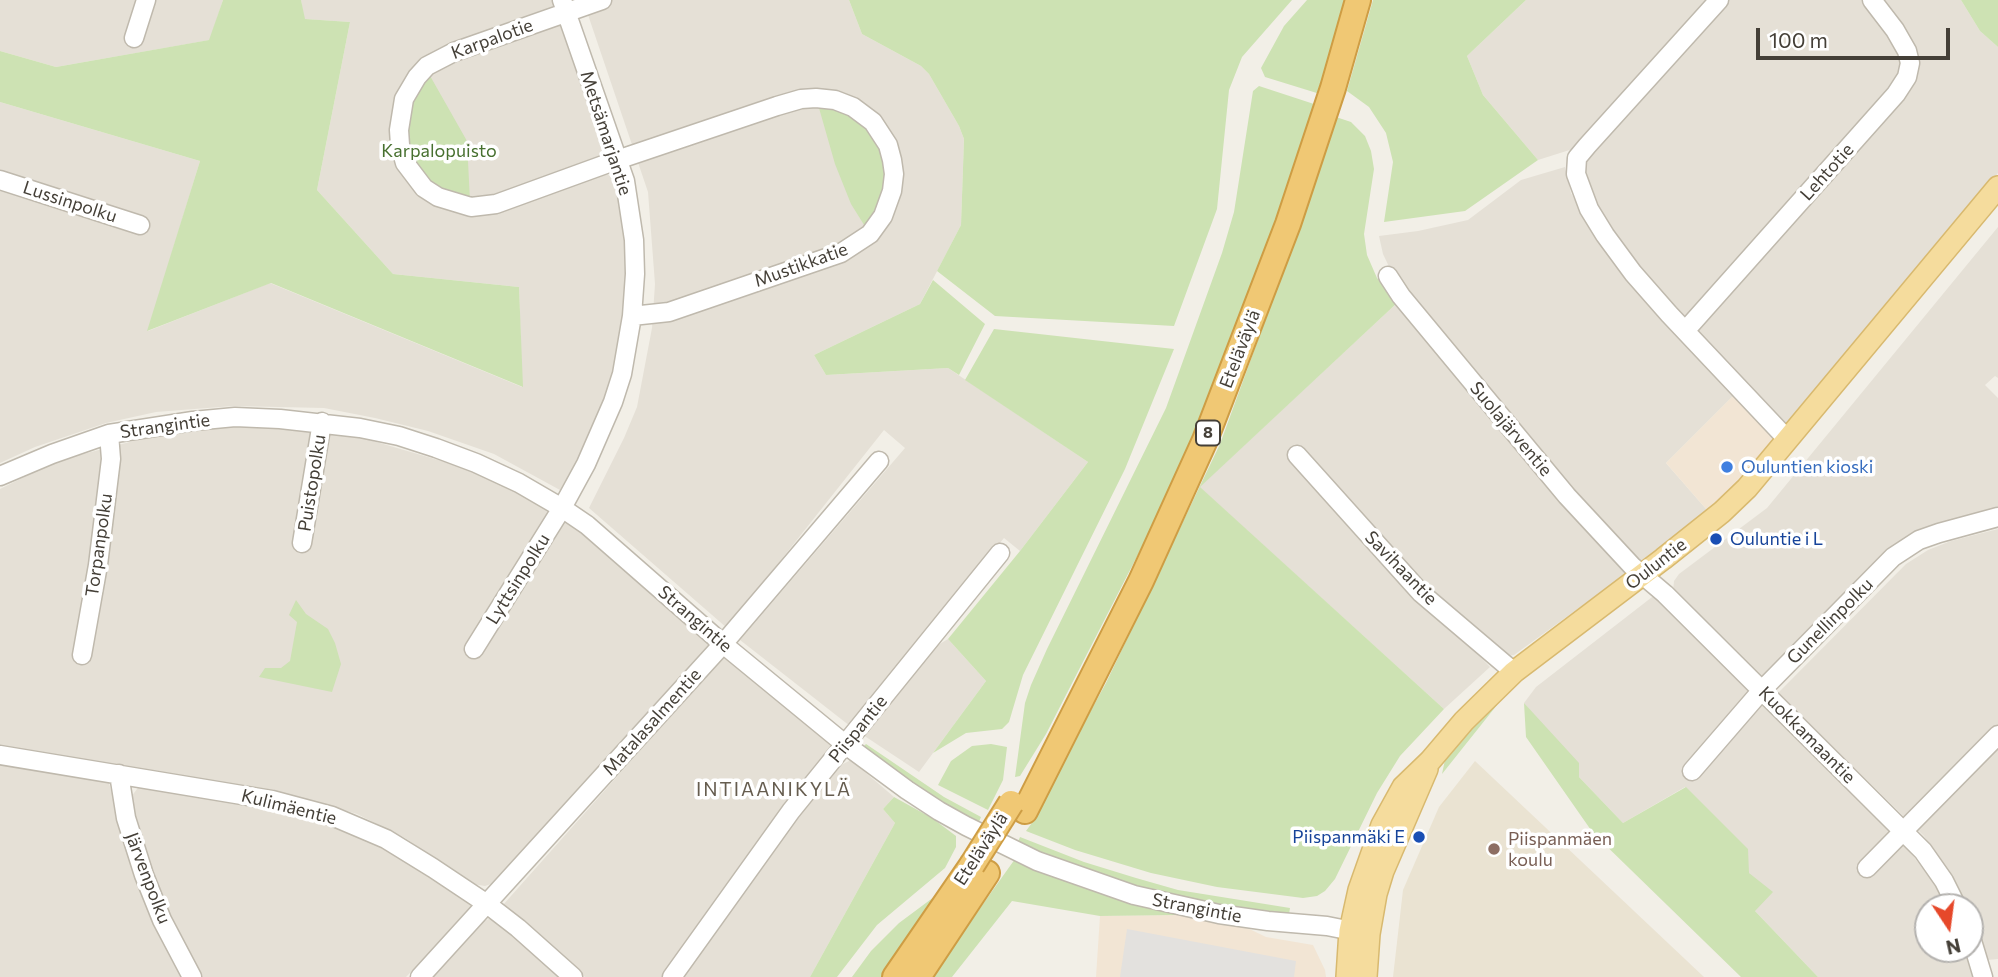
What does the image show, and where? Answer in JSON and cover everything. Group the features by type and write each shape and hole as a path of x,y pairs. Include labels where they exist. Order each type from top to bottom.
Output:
{"highway":[{"name":"Eteläväylä","path":"918,977 979,869 1068,723 1140,581 1205,440 1288,224 1333,88 1358,0"},
{"name":"Eteläväylä","path":"895,977 979,869"}],"main road":[{"name":"Ouluntie","path":"1347,977 1383,870 1430,761 1464,721 1514,672 1643,575 1747,488 1998,187"},
{"name":"Ouluntie","path":"1360,933 1366,977"}],"street":[{"path":"134,38 146,0"},
{"name":"Karpalotie","path":"602,0 564,6 427,66 410,86 404,99 400,145 405,163 424,188 438,197 471,207 496,204 617,160"},
{"path":"1719,0 1577,158 1576,174 1582,193 1605,235 1633,273 1788,439"},
{"name":"Lehtotie","path":"1685,331 1896,94 1907,77 1910,64 1907,51 1872,0"},
{"name":"Metsämarjantie","path":"562,508 586,464 622,374 632,316 635,274 634,240 625,181 564,6"},
{"name":"Mustikkatie","path":"617,160 777,106 816,98 835,100 853,107 873,122 888,145 893,167 892,191 883,216 870,234 841,253 669,312 632,316"},
{"name":"Lussinpolku","path":"0,180 140,225"},
{"name":"Suolajärventie","path":"1388,276 1401,296 1567,496 1643,575"},
{"name":"Strangintie","path":"0,476 109,434 235,417 322,422 399,436 436,448 487,468 562,508 587,525 846,745 939,811 1037,861 1134,895 1219,914 1327,926 1360,933"},
{"name":"Puistopolku","path":"302,543 322,422"},
{"name":"Torpanpolku","path":"82,655 98,565 111,459 109,434"},
{"name":"Savihaantie","path":"1297,455 1421,593 1514,672"},
{"name":"Matalasalmentie","path":"420,977 723,643 879,461"},
{"name":"Lyttsinpolku","path":"474,649 562,508"},
{"name":"Gunellinpolku","path":"1692,771 1762,690 1893,557 1919,540 1998,517"},
{"name":"Piispantie","path":"672,977 791,810 1000,553"},
{"name":"Kuokkamaantie","path":"1643,575 1923,851 1950,893"},
{"path":"1867,868 1998,735"},
{"name":"Kulimäentie","path":"0,755 272,800 332,816 386,839 487,904 573,977"},
{"name":"Järvenpolku","path":"119,774 126,818 144,875 162,920 192,977"}],"shaded area":[{"path":"0,0 223,0 210,40 56,67 0,51"},
{"path":"301,0 554,0 558,11 425,59 408,73 393,113 392,144 454,209 606,173 616,181 623,207 627,262 624,325 615,373 596,427 560,490 494,454 428,431 324,408 233,406 156,412 106,423 35,447 0,463 0,102 200,161 148,331 270,283 522,387 519,287 393,274 317,190 350,22 304,19"},
{"path":"583,0 849,0 862,34 921,66 929,74 959,126 964,139 961,225 920,304 814,355 826,375 948,368 1088,462 1020,551 1004,538 850,726 740,640 905,448 884,430 727,628 589,508 637,407 652,328 655,284 648,192"},
{"path":"1526,0 1711,0 1579,147 1538,160 1483,95 1467,56"},
{"path":"1729,0 1961,0 1980,31 1998,47 1998,173 1787,431 1662,294 1612,230 1589,192 1582,173 1584,160"},
{"path":"559,21 608,155 498,198 470,201 429,74 453,58"},
{"path":"1565,167 1571,193 1581,211 1735,394 1666,463 1707,510 1639,566 1571,494 1393,275 1383,254 1379,236 1468,220 1521,180"},
{"path":"1998,227 1998,378 1995,376 1985,385 1998,398 1998,511 1926,528 1901,541 1763,681 1673,591 1674,581 1679,574 1767,508"},
{"path":"1397,303 1630,571 1514,655 1506,656 1425,588 1297,447 1287,456 1490,667 1444,709 1199,487"},
{"path":"1735,394 1777,440 1736,486 1707,510 1666,463"},
{"path":"221,426 277,428 356,436 452,464 515,489 592,539 712,644 497,882 485,886 473,884 405,838 357,814 317,802 273,792 0,748 0,489 56,461 157,435"},
{"path":"1998,529 1998,959 1987,960 1984,950 1984,893 1959,893 1924,836 1778,693 1906,564 1928,550"},
{"path":"1656,594 1906,847 1935,884 1940,893 1914,893 1914,963 1972,963 1976,977 1818,977 1755,911 1749,873 1685,787 1623,823 1579,777 1524,703 1536,687"},
{"path":"948,639 986,681 919,772 860,733 933,648"},
{"path":"725,655 834,746 665,977 585,977 503,905"},
{"path":"851,760 894,797 883,809 895,823 810,977 678,977 833,769"},
{"name":"Piispanmäen koulu","path":"1475,761 1704,977 1393,977 1403,890 1439,807"},
{"path":"0,762 108,780 119,817 185,977 0,977"},
{"path":"140,785 272,808 328,825 380,844 475,905 406,977 198,977 167,918 132,817 131,797"},
{"path":"1178,915 1241,925 1266,937 1313,945 1326,977 1096,977 1100,916"},
{"path":"493,917 559,977 432,977 480,923"},
{"path":"1127,929 1296,961 1294,977 1120,977"}],"green space":[{"path":"223,0 301,0 305,19 350,22 317,190 393,274 519,287 523,387 271,283 147,331 200,161 0,102 0,51 56,67 209,40"},
{"path":"849,0 1292,0 1242,57 1229,90 1217,209 1174,326 995,316 937,271 961,225 964,139 929,74 921,66 862,34"},
{"path":"1307,0 1346,0 1320,94 1265,77 1261,68 1284,26"},
{"path":"1373,0 1526,0 1467,56 1483,95 1538,160 1465,211 1384,222 1393,162 1386,133 1369,107 1347,91"},
{"path":"1961,0 1998,0 1998,47 1980,31"},
{"name":"Karpalopuisto","path":"429,74 467,141 470,201 448,194 428,182 417,170 410,154 407,140 410,103"},
{"path":"1259,86 1317,105 1284,203 1170,492 1046,734 1020,776 1015,777 1025,703 1031,685 1166,408 1222,253 1234,212 1253,91"},
{"path":"817,101 836,104 875,132 887,161 882,209 866,228 851,204 835,164"},
{"path":"1336,117 1351,122 1365,136 1371,151 1374,169 1364,234 1367,255 1377,278 1397,303 1200,487 1444,709 1400,756 1377,793 1335,879 1317,896 1303,898 1217,887 1151,873 1075,850 1026,831 1037,816 1054,778 1106,683 1220,444 1300,225"},
{"path":"933,280 985,324 959,375 948,368 826,375 814,355 920,304"},
{"path":"994,329 1174,349 1125,469 1023,675 1009,722 1002,729 966,733 933,753 986,681 948,639 1088,462 965,380"},
{"path":"296,600 306,614 328,629 335,643 341,664 332,692 259,677 265,668 281,668 290,661 297,622 289,615"},
{"path":"1496,703 1497,705 1442,774 1446,755"},
{"path":"1524,703 1579,763 1579,777 1623,823 1686,787 1748,849 1749,873 1773,892 1755,911 1818,977 1741,977 1593,833 1526,737"},
{"path":"866,744 944,797 981,817 978,824 938,802 863,747"},
{"path":"991,744 1007,747 1003,780 988,810 938,785 951,761 972,746"},
{"path":"894,797 932,818 956,836 956,847 945,868 877,925 837,977 810,977 895,823 883,809"},
{"path":"1020,837 1084,862 1136,878 1178,890 1290,908 1289,914 1239,909 1134,887 1082,871 1017,844"},
{"path":"1015,859 1080,887 1178,915 1100,916 1012,901 952,977 931,977"},
{"path":"938,894 882,977 852,977 871,951 899,923"}],"place":[{"name":"Ouluntien kioski","path":"1727,467"},
{"name":"Ouluntie i L","path":"1716,539"},
{"name":"Piispanmäki E","path":"1419,837"},
{"name":"Piispanmäen koulu","path":"1494,849"}],"district":[{"name":"INTIAANIKYLÄ","path":"774,790"}]}
